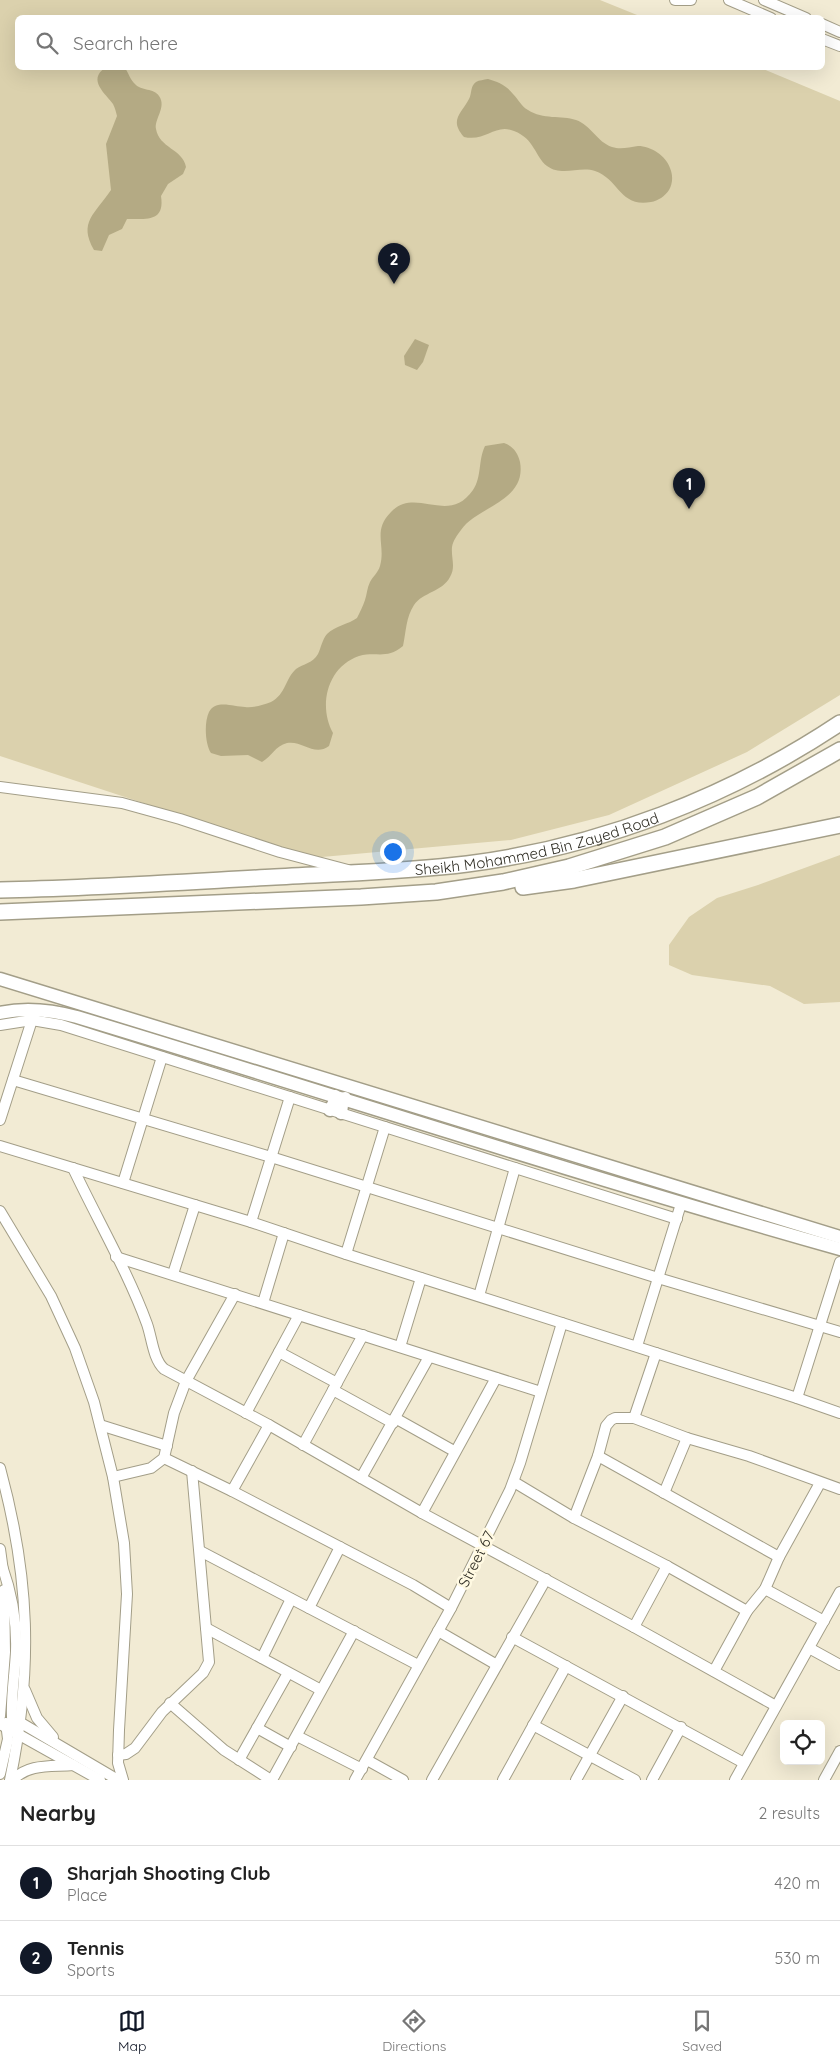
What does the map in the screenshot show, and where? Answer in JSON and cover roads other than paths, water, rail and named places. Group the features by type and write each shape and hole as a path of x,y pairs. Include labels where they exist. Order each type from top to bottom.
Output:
{"highway":[{"name":"Sheikh Mohammed Bin Zayed Road","path":"0,890 86,888 409,870 478,862 537,852 604,834 670,812 733,784 794,752 840,723"},
{"name":"Sheikh Mohammed Bin Zayed Road","path":"0,912 290,901 436,892 503,882 601,859 665,838 757,797 840,750"},
{"path":"436,892 505,888 574,880 840,825"}],"main road":[{"path":"0,978 840,1237"},
{"path":"0,1017 35,1009 67,1014 681,1204 840,1249"},
{"path":"336,1112 334,1103 340,1097"}],"street":[{"path":"675,0 690,0"},
{"path":"729,0 764,15"},
{"path":"764,0 799,15"},
{"path":"825,25 840,32"},
{"path":"825,40 840,46"},
{"path":"0,787 122,803 180,819 280,852 358,872"},
{"path":"0,1017 61,1025 676,1219"},
{"path":"0,1120 32,1020"},
{"path":"123,1183 162,1057"},
{"path":"13,1080 271,1157 658,1278 840,1332"},
{"path":"250,1222 290,1097"},
{"path":"346,1254 385,1127"},
{"path":"1,1149 73,1168 284,1232 346,1254 637,1346 840,1413"},
{"path":"73,1168 144,1316 160,1366 303,1444 422,1513 776,1706"},
{"path":"479,1296 515,1168"},
{"path":"637,1346 681,1204"},
{"path":"173,1274 195,1205"},
{"path":"0,1211 36,1270 64,1322 82,1366 113,1477 124,1543 127,1594 118,1756 123,1780"},
{"path":"263,1303 284,1232"},
{"path":"116,1257 541,1392"},
{"path":"797,1398 840,1262"},
{"path":"400,1347 421,1278"},
{"path":"113,1477 151,1468 164,1458 174,1413 186,1381 235,1294"},
{"path":"246,1413 299,1315"},
{"name":"Street 67","path":"355,1780 418,1664 451,1608 484,1546 514,1482 562,1322"},
{"path":"303,1444 364,1335"},
{"path":"279,1352 394,1420 454,1451"},
{"path":"634,1418 656,1353"},
{"path":"361,1478 430,1357"},
{"path":"422,1513 454,1451 496,1378"},
{"path":"574,1518 598,1456 608,1423 615,1418 634,1418 687,1438 749,1456 840,1490"},
{"path":"100,1425 167,1446"},
{"path":"232,1491 269,1425"},
{"path":"664,1493 687,1438"},
{"path":"598,1456 779,1557"},
{"path":"164,1458 413,1585 451,1608"},
{"path":"0,1468 11,1514 23,1589 26,1636 24,1688 13,1725 19,1735 15,1779"},
{"path":"99,1769 108,1766 118,1756 126,1754 135,1748 170,1703 203,1673 208,1666 209,1657 192,1471"},
{"path":"514,1482 574,1518 667,1566 747,1611"},
{"path":"714,1671 747,1611 765,1589 779,1557 820,1483"},
{"path":"309,1608 340,1547"},
{"path":"0,1549 6,1652 0,1712 8,1739 0,1774"},
{"path":"200,1551 418,1664"},
{"path":"2,1566 10,1594 15,1629 16,1720"},
{"path":"634,1627 667,1566"},
{"path":"432,1780 546,1579"},
{"path":"765,1589 824,1621"},
{"path":"735,1780 840,1592"},
{"path":"262,1658 291,1599"},
{"path":"206,1628 321,1690"},
{"path":"170,1703 210,1739 271,1780 354,1631"},
{"path":"438,1631 497,1665"},
{"path":"512,1637 681,1727 744,1764"},
{"path":"808,1648 840,1665"},
{"path":"0,1664 6,1652"},
{"path":"503,1780 566,1666"},
{"path":"239,1760 288,1673"},
{"path":"24,1688 40,1723 66,1750"},
{"path":"576,1780 623,1696"},
{"path":"0,1712 118,1780"},
{"path":"533,1725 635,1780"},
{"path":"4,1726 100,1780"},
{"path":"652,1780 681,1727"},
{"path":"257,1728 291,1746"},
{"path":"297,1736 403,1780"},
{"path":"824,1780 840,1751"},
{"path":"15,1779 33,1768 74,1765"}],"place":[{"name":"Tennis","path":"394,284"},
{"name":"Sharjah Shooting Club","path":"689,509"}]}
